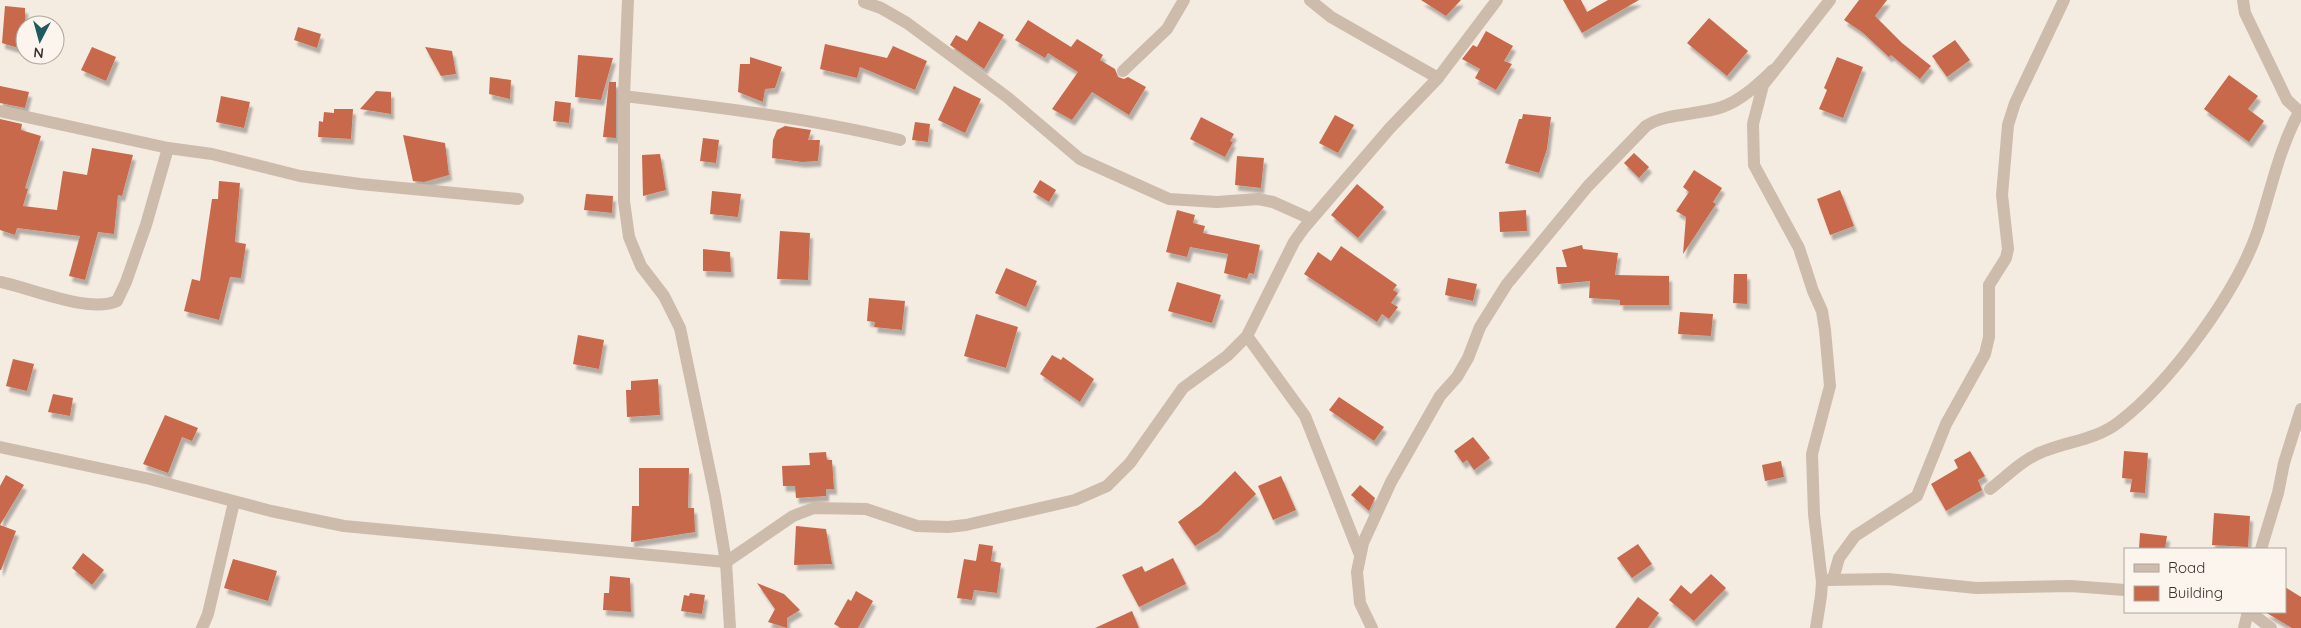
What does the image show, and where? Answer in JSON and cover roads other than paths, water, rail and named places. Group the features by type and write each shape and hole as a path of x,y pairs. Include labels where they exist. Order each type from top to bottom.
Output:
{"street":[{"path":"628,0 624,96 624,201 629,237 641,266 664,296 680,328 703,431 726,562 730,628"},
{"path":"1123,71 1167,29 1184,0"},
{"path":"1310,0 1331,17 1438,78"},
{"path":"0,447 150,478 302,519 344,526 726,562 793,516 814,508 866,509 917,526 948,527 966,525 1075,500 1100,490 1114,480 1130,463 1183,388 1227,356 1247,336 1294,242 1390,128 1438,78 1497,0"},
{"path":"1827,580 1814,514 1812,454 1830,386 1822,311 1798,248 1758,173 1753,156 1755,110 1763,84 1830,0"},
{"path":"1816,628 1827,580 1839,558 1855,536 1917,496 1946,424 1985,354 1989,337 1990,285 2006,258 2008,249 2002,194 2008,125 2015,103 2064,0"},
{"path":"1990,489 2038,454 2093,437 2120,422 2164,379 2194,342 2227,292 2254,241 2279,158 2300,113 2284,94 2246,13 2243,0"},
{"path":"864,2 886,11 907,23 1014,103 1073,154 1093,167 1169,199 1218,202 1258,199 1273,202 1311,220"},
{"path":"1372,628 1360,603 1357,585 1360,555 1366,535 1391,482 1440,396 1457,377 1468,358 1480,327 1494,302 1588,186 1652,122 1723,106 1752,89 1773,70"},
{"path":"624,96 762,113 857,130 900,140"},
{"path":"0,111 168,148 212,154 308,177 360,184 518,199"},
{"path":"0,282 54,297 102,306 116,301 123,288 146,226 168,148"},
{"path":"1247,336 1305,416 1360,555"},
{"path":"2261,548 2300,416"},
{"path":"202,628 234,502"},
{"path":"1827,580 1919,580 1976,588 2071,586 2124,590"},
{"path":"2244,628 2249,613"},
{"path":"2250,613 2271,628"}]}
